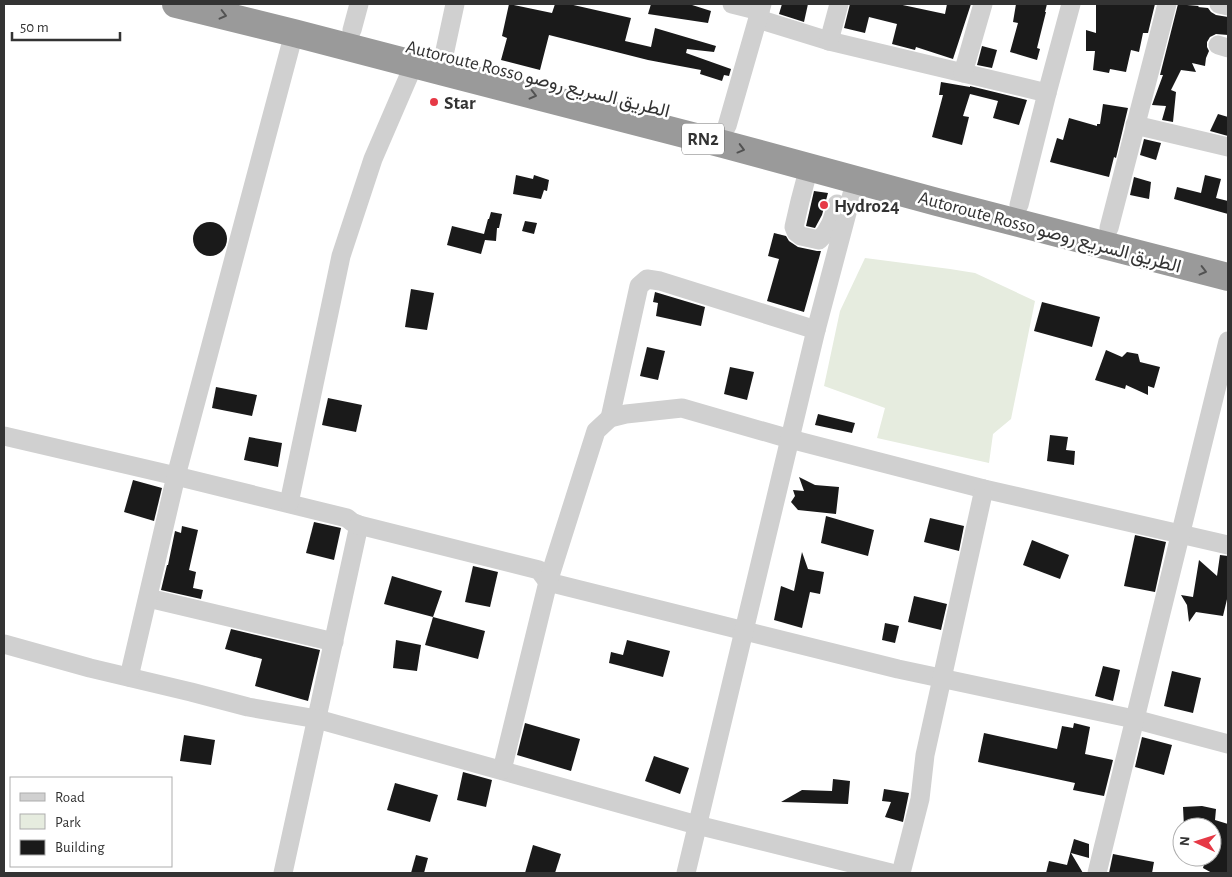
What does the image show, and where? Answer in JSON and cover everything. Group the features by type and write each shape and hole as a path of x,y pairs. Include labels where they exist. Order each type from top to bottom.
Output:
{"highway":[{"name":"Autoroute Rosso الطريق السريع روصو","path":"176,4 723,144 1009,221 1228,277"},
{"name":"Autoroute Rosso الطريق السريع روصو","path":"255,4 444,55 727,126 1019,205 1228,258"}],"street":[{"path":"352,30 359,4"},
{"path":"444,55 455,4"},
{"path":"732,4 760,11 829,41 1047,93"},
{"path":"829,41 839,4"},
{"path":"963,73 982,4"},
{"path":"1019,205 1071,4"},
{"path":"1109,228 1168,4"},
{"path":"1219,4 1228,6"},
{"path":"727,126 760,11"},
{"path":"129,677 176,476 294,33"},
{"path":"289,503 341,256 373,159 414,64"},
{"path":"1135,125 1228,147"},
{"path":"810,167 794,227 801,236 819,240 825,234 850,178"},
{"path":"686,873 816,330 850,178"},
{"path":"610,418 639,286 647,279 660,281 816,330"},
{"path":"1097,873 1228,341"},
{"path":"502,770 548,582 596,431 610,418 626,414 682,408 790,439 984,489 1228,544"},
{"path":"4,436 347,518 359,525 539,570 548,582 898,669 1134,720 1228,744"},
{"path":"901,873 920,799 926,755 984,489"},
{"path":"283,873 359,525"},
{"path":"148,598 334,642"},
{"path":"4,644 90,668 248,707 317,719 698,825 892,873"}],"green space":[{"path":"865,258 975,273 1035,301 1011,419 993,434 989,463 877,438 885,408 824,386 840,311"}],"building":[{"path":"509,4 552,13 555,4 569,4 631,18 625,41 651,47 655,28 716,46 714,52 687,49 686,53 731,69 729,76 724,75 722,81 700,74 701,70 648,60 549,35 540,70 501,60 507,38 502,36"},
{"path":"651,4 689,4 711,11 708,23 648,14"},
{"path":"782,4 808,4 804,22 779,14"},
{"path":"850,4 898,4 945,14 947,4 971,4 953,59 916,47 915,50 892,44 897,24 869,17 865,33 844,28"},
{"path":"1016,4 1047,4 1037,48 1040,49 1037,60 1010,52 1018,23 1013,22"},
{"path":"1096,4 1155,4 1148,33 1143,33 1139,52 1131,50 1126,72 1110,69 1109,73 1093,70 1095,51 1086,51 1086,30 1096,33"},
{"path":"1178,4 1208,8 1216,15 1228,17 1228,35 1216,34 1210,37 1207,42 1209,51 1205,66 1192,63 1196,72 1181,70 1171,90 1176,92 1173,122 1162,120 1166,106 1152,105 1163,75 1160,75"},
{"path":"982,46 997,50 992,68 977,65"},
{"path":"941,82 970,86 1027,100 1019,125 993,118 998,101 970,94 963,116 969,117 962,145 932,137 943,95 939,95"},
{"path":"1103,104 1128,108 1116,158 1114,157 1109,177 1050,162 1057,138 1063,140 1069,118 1097,126 1097,124 1100,124"},
{"path":"1218,114 1228,117 1228,136 1210,131"},
{"path":"1144,139 1161,143 1156,160 1140,155"},
{"path":"516,175 533,179 534,175 549,180 547,191 544,190 541,199 513,194"},
{"path":"1205,175 1221,179 1216,198 1228,201 1228,214 1174,199 1177,187 1201,193"},
{"path":"1134,177 1151,182 1149,199 1130,195"},
{"path":"814,191 828,193 822,215 815,228 806,226"},
{"path":"491,212 502,214 499,228 497,228 496,241 485,240 481,254 447,245 452,226 484,234"},
{"path":"525,221 537,223 534,234 522,231"},
{"path":"210,222 222,227 227,239 222,251 210,256 198,251 193,239 198,227"},
{"path":"774,233 786,236 789,241 798,247 821,251 804,312 767,301 779,259 768,256"},
{"path":"411,289 434,293 427,330 405,327"},
{"path":"655,292 705,307 701,326 656,316 658,303 653,302"},
{"path":"1042,302 1100,317 1092,347 1034,331"},
{"path":"647,347 665,351 658,380 640,376"},
{"path":"1106,350 1122,357 1127,352 1138,354 1140,362 1160,367 1154,388 1148,386 1148,395 1126,385 1125,389 1095,380"},
{"path":"730,367 754,372 747,400 724,394"},
{"path":"216,387 257,395 252,416 212,408"},
{"path":"328,398 362,405 356,432 322,425"},
{"path":"818,414 855,423 852,433 815,425"},
{"path":"1050,435 1068,437 1066,450 1075,451 1074,465 1047,461"},
{"path":"249,437 282,443 278,467 244,460"},
{"path":"799,477 815,485 839,487 836,514 798,510 791,502 795,496 793,490 804,491"},
{"path":"133,480 162,488 154,521 124,512"},
{"path":"826,516 874,530 868,556 821,543"},
{"path":"930,518 964,526 959,551 924,542"},
{"path":"314,522 341,528 334,560 306,553"},
{"path":"182,526 198,530 189,570 196,572 193,588 203,590 201,599 161,590 175,531 181,533"},
{"path":"1135,535 1166,542 1155,592 1124,586"},
{"path":"1032,540 1069,555 1060,579 1023,565"},
{"path":"802,552 808,569 824,572 820,594 810,592 802,628 774,620 781,586 794,591"},
{"path":"1220,555 1228,556 1228,595 1223,616 1196,612 1189,622 1187,605 1181,595 1193,597 1199,560 1217,576"},
{"path":"473,566 498,572 490,607 465,602"},
{"path":"392,576 442,591 433,617 384,604"},
{"path":"914,596 947,604 941,630 908,622"},
{"path":"433,617 485,631 478,659 425,645"},
{"path":"885,623 899,626 895,643 882,640"},
{"path":"231,629 320,650 308,701 255,686 262,659 225,649"},
{"path":"396,640 421,645 417,671 393,668"},
{"path":"627,640 670,651 663,677 609,663 611,652 623,655"},
{"path":"1103,666 1120,670 1113,701 1095,696"},
{"path":"1172,671 1201,678 1193,713 1164,706"},
{"path":"525,723 580,739 571,771 517,755"},
{"path":"1074,723 1090,727 1085,754 1113,760 1104,796 1073,790 1075,783 978,762 984,733 1057,749 1062,726 1073,728"},
{"path":"184,735 215,740 211,765 180,761"},
{"path":"1142,737 1172,745 1164,775 1135,767"},
{"path":"654,756 689,768 680,794 645,781"},
{"path":"463,772 492,780 486,807 457,800"},
{"path":"833,779 850,781 848,804 781,802 802,790 832,791"},
{"path":"395,783 438,795 430,822 387,810"},
{"path":"884,789 909,793 903,822 885,817 891,802 882,801"},
{"path":"1202,806 1216,809 1215,817 1184,817 1183,807"},
{"path":"1222,822 1228,824 1228,873 1212,873 1203,868 1222,867"},
{"path":"1074,839 1089,844 1089,858 1071,853 1083,873 1046,873 1049,861 1067,865"},
{"path":"533,845 561,854 555,873 525,873"},
{"path":"1113,854 1154,862 1152,873 1109,873"},
{"path":"416,855 428,858 424,873 411,873"}],"place":[{"name":"Star","path":"434,102"},
{"name":"Hydro24","path":"824,205"}]}
